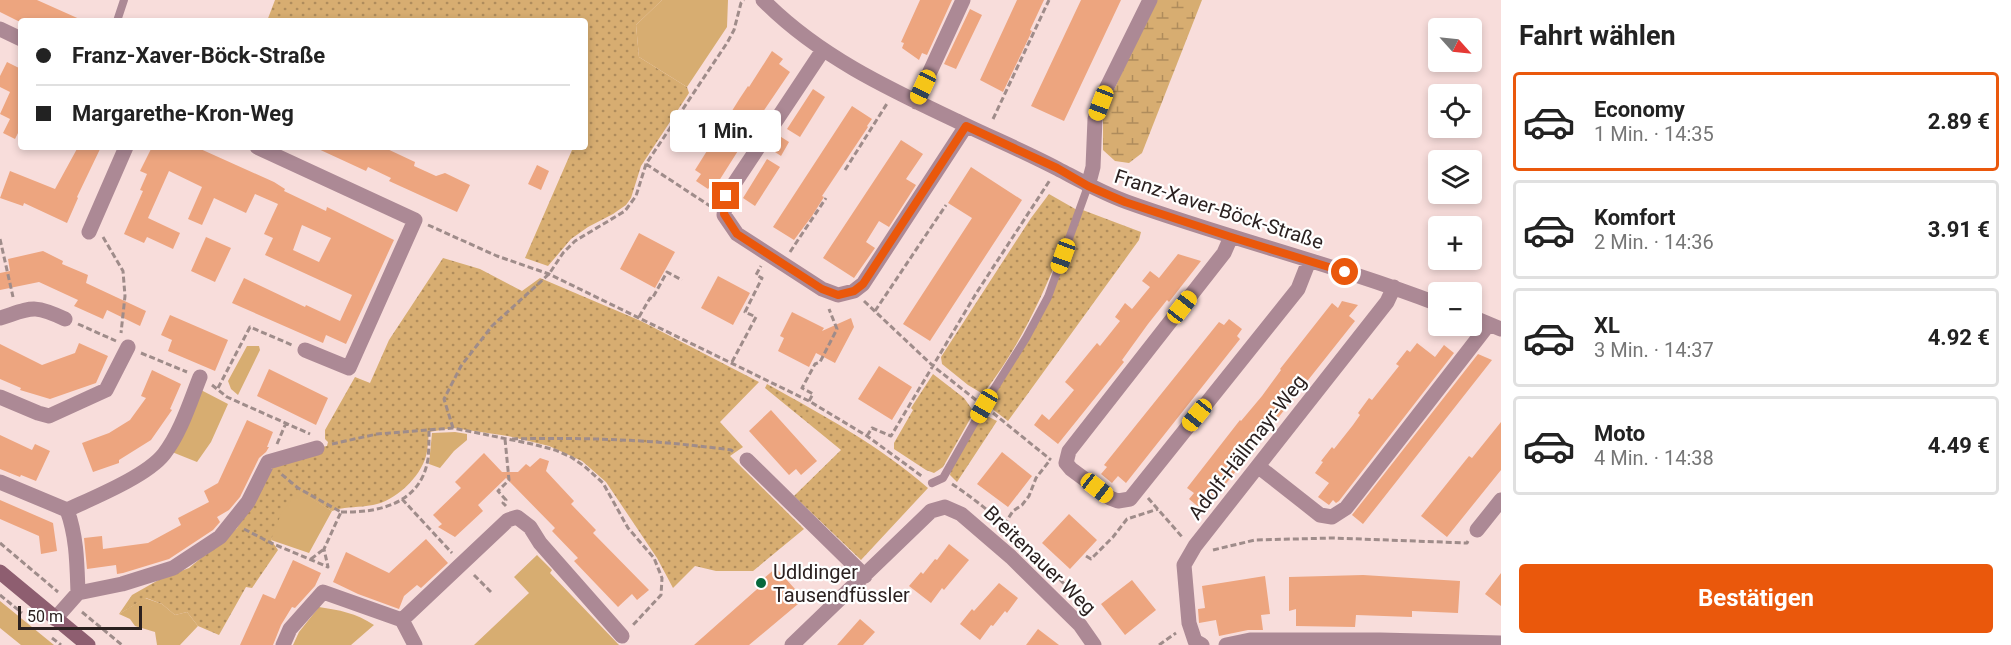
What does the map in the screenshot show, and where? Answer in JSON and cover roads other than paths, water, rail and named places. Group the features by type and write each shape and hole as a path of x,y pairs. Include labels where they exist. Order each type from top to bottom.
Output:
{"main road":[{"path":"0,572 88,645"}],"street":[{"name":"Franz-Xaver-Böck-Straße","path":"763,0 779,6 797,32 823,50 916,102 1057,168 1088,186 1125,202 1394,287 1428,300"},
{"path":"916,102 963,0"},
{"path":"1088,186 1093,167 1095,119 1107,87 1150,0"},
{"path":"0,29 18,38"},
{"path":"823,50 726,196 724,214 737,234 828,292 838,295 854,291 863,284 966,126"},
{"path":"95,232 125,150"},
{"path":"263,150 415,220 349,368 305,350"},
{"path":"1231,237 1224,253 1069,451 1066,463 1071,469 1110,498 1118,501 1130,499 1298,289 1309,261"},
{"name":"Adolf-Hällmayr-Weg","path":"1202,645 1195,641 1189,623 1184,565 1195,546 1388,302 1394,287"},
{"path":"0,318 33,308 44,309 65,319"},
{"path":"1259,467 1320,515 1332,517 1346,508 1495,326"},
{"path":"0,397 49,416 106,390 124,345"},
{"path":"67,510 135,477 164,455 182,421 200,377"},
{"path":"56,619 78,593 122,585 172,568 220,537 248,502 268,462 317,448"},
{"path":"747,460 865,576"},
{"path":"0,482 67,510 72,522 76,547 78,593"},
{"path":"1477,530 1501,500"},
{"name":"Breitenauer Weg","path":"792,645 931,511 945,507 961,514 1011,557 1080,625 1094,645"},
{"path":"402,620 508,520 517,517 530,527 555,560 622,636"},
{"path":"283,645 291,629 323,592 402,620 415,645"},
{"path":"1226,645 1250,640 1501,643"}],"lane":[{"path":"118,18 124,0"},
{"path":"932,483 943,478 1048,297 1088,186"}],"place":[{"name":"Udldinger Tausendfüssler","path":"761,583"}]}
